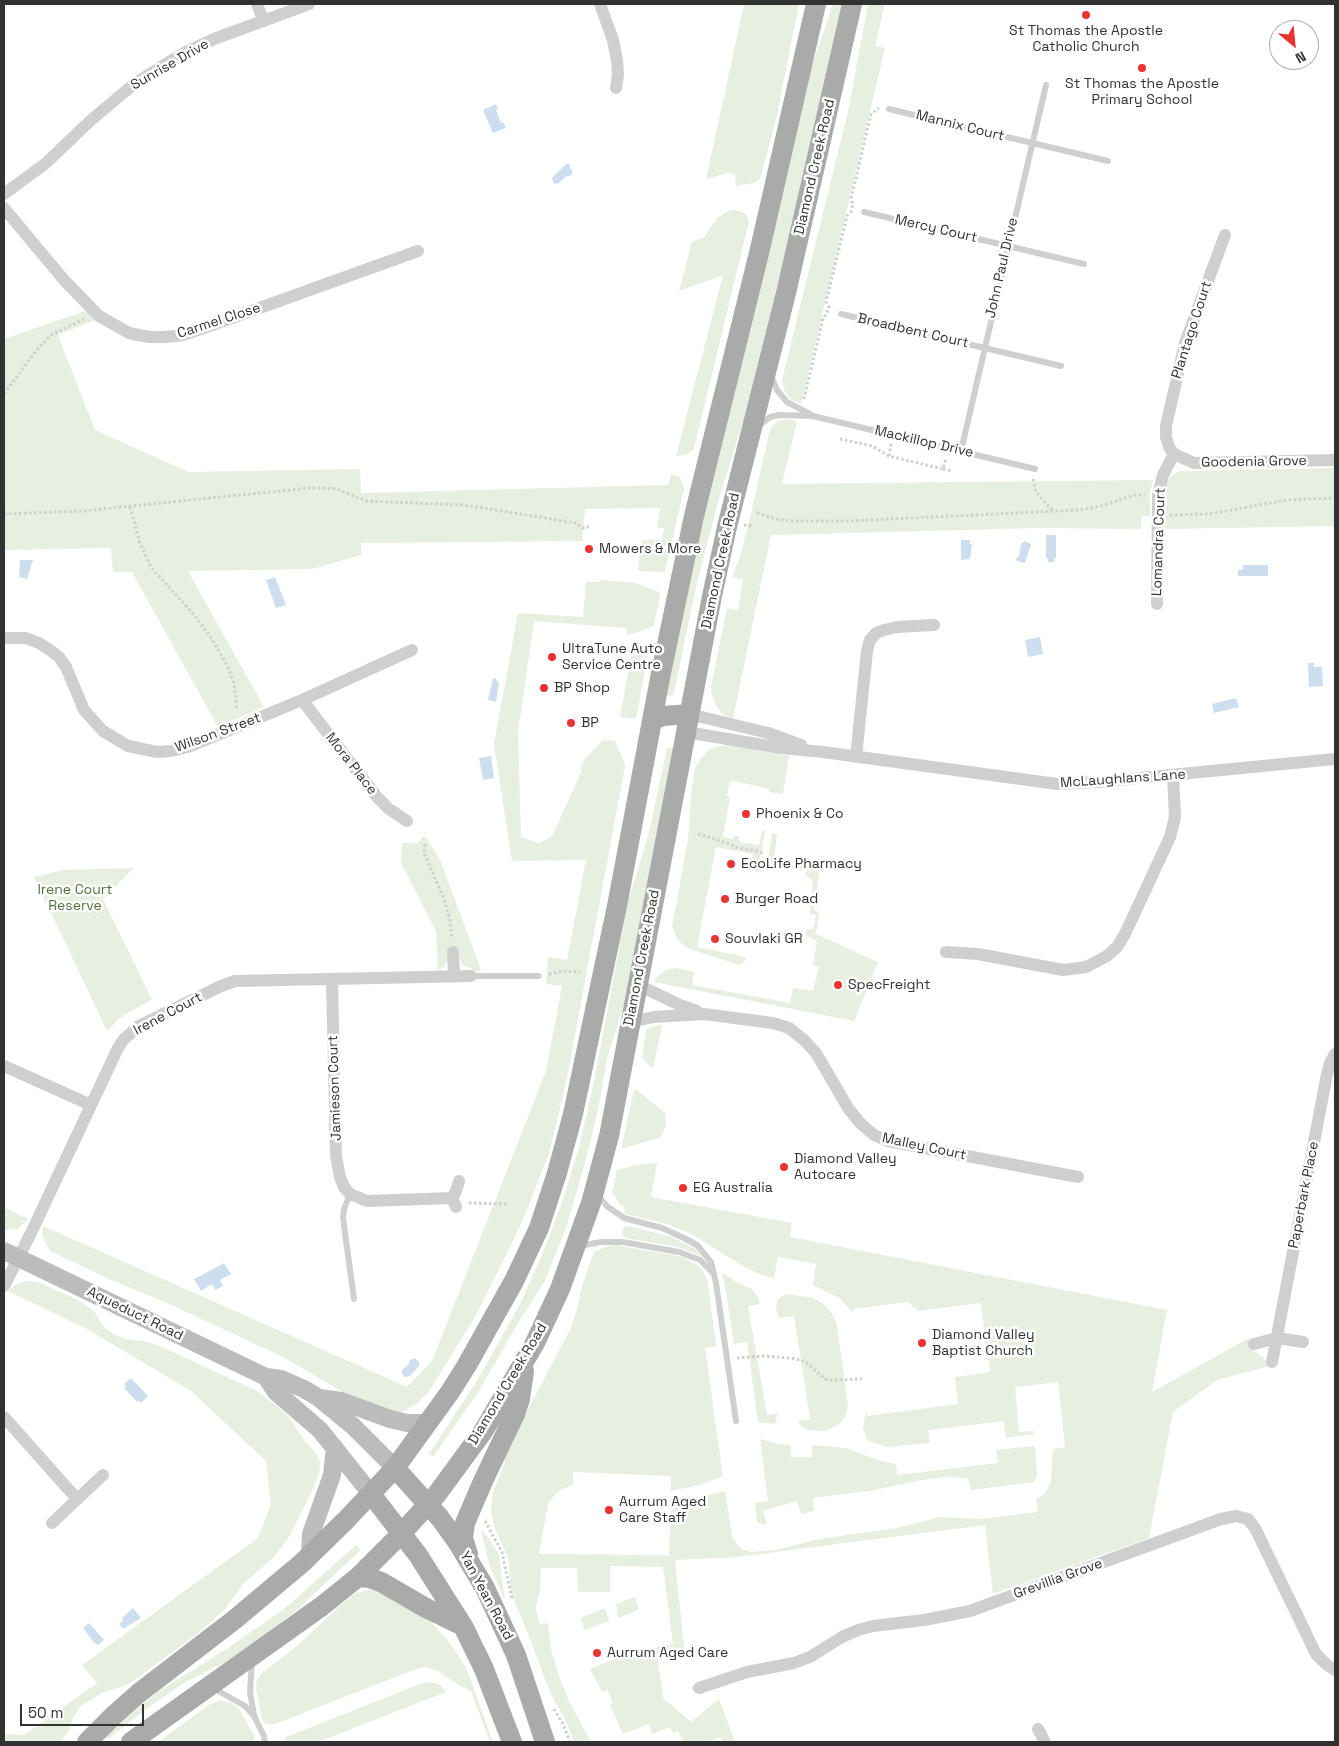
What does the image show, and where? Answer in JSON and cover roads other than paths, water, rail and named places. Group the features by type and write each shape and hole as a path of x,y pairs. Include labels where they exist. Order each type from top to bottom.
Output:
{"main road":[{"path":"88,1742 139,1693 268,1592 310,1556 395,1468 428,1423 467,1364 514,1281 538,1228 558,1173 573,1114 617,906 673,615 698,498 760,249 816,4"},
{"name":"Diamond Creek Road","path":"131,1742 322,1606 358,1577 401,1534 428,1504 484,1430 524,1362 552,1307 576,1247 594,1191 614,1112 712,596 748,440 790,275 852,4"},
{"path":"653,720 672,730 688,723"},
{"name":"Aqueduct Road","path":"11,1255 266,1377 293,1383 319,1398 353,1426 395,1468"},
{"path":"475,1571 463,1538 465,1523 515,1414 523,1383 524,1362"},
{"name":"Aqueduct Road","path":"266,1377 276,1392 314,1424 371,1494"},
{"path":"319,1398 341,1401 390,1419 407,1423 428,1423"},
{"path":"310,1556 311,1534 332,1475 335,1448"},
{"name":"Yan Yean Road","path":"395,1468 428,1504 458,1543 492,1602 516,1655 545,1742"},
{"path":"371,1494 418,1555 463,1626 484,1669 512,1742"},
{"path":"358,1577 370,1578 381,1582 426,1608 463,1626"}],"street":[{"path":"257,4 263,20"},
{"name":"Sunrise Drive","path":"4,194 46,163 134,84 186,52 263,20 276,9 309,4"},
{"path":"600,4 618,60 616,88"},
{"name":"Carmel Close","path":"4,208 64,280 96,313 129,333 149,337 182,335 418,251"},
{"name":"Plantago Court","path":"1174,454 1169,447 1166,437 1169,407 1185,343 1225,235"},
{"name":"Goodenia Grove","path":"1174,454 1194,463 1335,460"},
{"name":"Lomandra Court","path":"1157,604 1158,495 1163,475 1174,454"},
{"path":"856,757 867,651 870,640 876,633 884,630 897,627 934,625"},
{"name":"Wilson Street","path":"4,638 26,638 50,650 59,657 66,667 79,701 92,721 114,739 128,746 157,752 188,747 302,700 412,650"},
{"name":"Mora Place","path":"302,700 377,797 389,809 407,821"},
{"name":"McLaughlans Lane","path":"688,723 768,733 823,752"},
{"name":"McLaughlans Lane","path":"688,723 745,743 1057,784 1173,776 1335,759"},
{"path":"946,952 978,954 1063,970 1086,967 1107,956 1125,934 1170,838 1175,817 1173,776"},
{"path":"453,952 454,976"},
{"name":"Irene Court","path":"4,1286 11,1255 91,1105 118,1048 124,1039 139,1026 235,981 471,976"},
{"name":"Jamieson Court","path":"332,979 336,1156 340,1177 344,1187 350,1194"},
{"name":"Malley Court","path":"638,985 680,1006 704,1014"},
{"name":"Malley Court","path":"630,1022 654,1017 704,1014 773,1023 789,1028 816,1053 848,1108 860,1123 874,1135 888,1141 1078,1177"},
{"name":"Paperbark Place","path":"1272,1362 1327,1074 1335,1054"},
{"path":"4,1066 91,1105"},
{"path":"350,1194 357,1198 373,1201 454,1203 459,1181"},
{"path":"1254,1344 1277,1338 1303,1342"},
{"path":"4,1417 78,1499"},
{"path":"52,1523 103,1475"},
{"name":"Grevillia Grove","path":"700,1688 747,1672 794,1663 810,1657 842,1637 858,1630 970,1611 1221,1519 1236,1516 1248,1519 1255,1528 1316,1654 1335,1670"},
{"path":"1038,1729 1045,1742"}],"lane":[{"name":"John Paul Drive","path":"961,451 1007,246 1046,85"},
{"name":"Mannix Court","path":"890,109 1108,161"},
{"name":"Mercy Court","path":"864,212 1084,264"},
{"name":"Broadbent Court","path":"842,314 1061,366"},
{"name":"Mackillop Drive","path":"767,364 780,395 787,402 814,416"},
{"name":"Mackillop Drive","path":"748,440 762,423 770,417 779,415 814,416 1035,469"},
{"name":"Irene Court","path":"471,976 539,976"},
{"path":"594,1191 608,1207 624,1218 662,1228 684,1238 697,1245 711,1262 715,1275 736,1421"},
{"path":"350,1194 344,1207 343,1218 354,1299"},
{"path":"576,1247 613,1242 679,1252 700,1260 715,1275"},
{"path":"252,1657 250,1692 254,1716 265,1742"},
{"path":"210,1686 238,1701 254,1716"}],"water":[{"path":"496,104 498,109 496,110 501,123 503,122 506,128 493,133 483,110"},
{"path":"566,164 569,164 572,175 554,184 552,178"},
{"path":"1046,535 1056,535 1056,558 1054,558 1054,562 1048,562 1048,558 1046,558"},
{"path":"961,540 970,540 970,544 972,544 970,559 961,560"},
{"path":"1025,541 1031,544 1025,563 1016,559 1019,556 1021,544"},
{"path":"20,560 33,560 27,579 19,577"},
{"path":"1243,565 1268,565 1268,576 1238,576 1238,570 1243,570"},
{"path":"275,577 286,605 276,608 266,580"},
{"path":"1040,637 1043,654 1028,657 1025,640"},
{"path":"1308,663 1314,663 1314,667 1322,667 1323,686 1309,687"},
{"path":"493,678 499,683 496,702 488,700"},
{"path":"1236,698 1239,707 1214,713 1212,704"},
{"path":"491,756 494,778 483,780 479,758"},
{"path":"224,1263 231,1274 220,1280 223,1286 215,1290 212,1284 201,1291 194,1279"},
{"path":"415,1358 419,1362 419,1366 410,1376 404,1377 402,1370 408,1365 410,1360"},
{"path":"131,1378 148,1396 141,1403 137,1402 124,1388 126,1386 124,1384"},
{"path":"133,1608 141,1618 123,1629 119,1624 123,1620 122,1618"},
{"path":"89,1623 104,1640 98,1645 94,1643 83,1628"}],"place":[{"name":"St Thomas the Apostle Catholic Church","path":"1086,15"},
{"name":"St Thomas the Apostle Primary School","path":"1142,68"},
{"name":"Mowers & More","path":"589,549"},
{"name":"UltraTune Auto Service Centre","path":"552,657"},
{"name":"BP Shop","path":"544,688"},
{"name":"BP","path":"571,723"},
{"name":"Phoenix & Co","path":"746,814"},
{"name":"EcoLife Pharmacy","path":"731,864"},
{"name":"Burger Road","path":"725,899"},
{"name":"Souvlaki GR","path":"715,939"},
{"name":"SpecFreight","path":"838,985"},
{"name":"Diamond Valley Autocare","path":"784,1167"},
{"name":"EG Australia","path":"683,1188"},
{"name":"Diamond Valley Baptist Church","path":"922,1343"},
{"name":"Aurrum Aged Care Staff","path":"609,1510"},
{"name":"Aurrum Aged Care","path":"597,1653"}],"park label":[{"name":"Irene Court Reserve","path":"75,898"}]}
